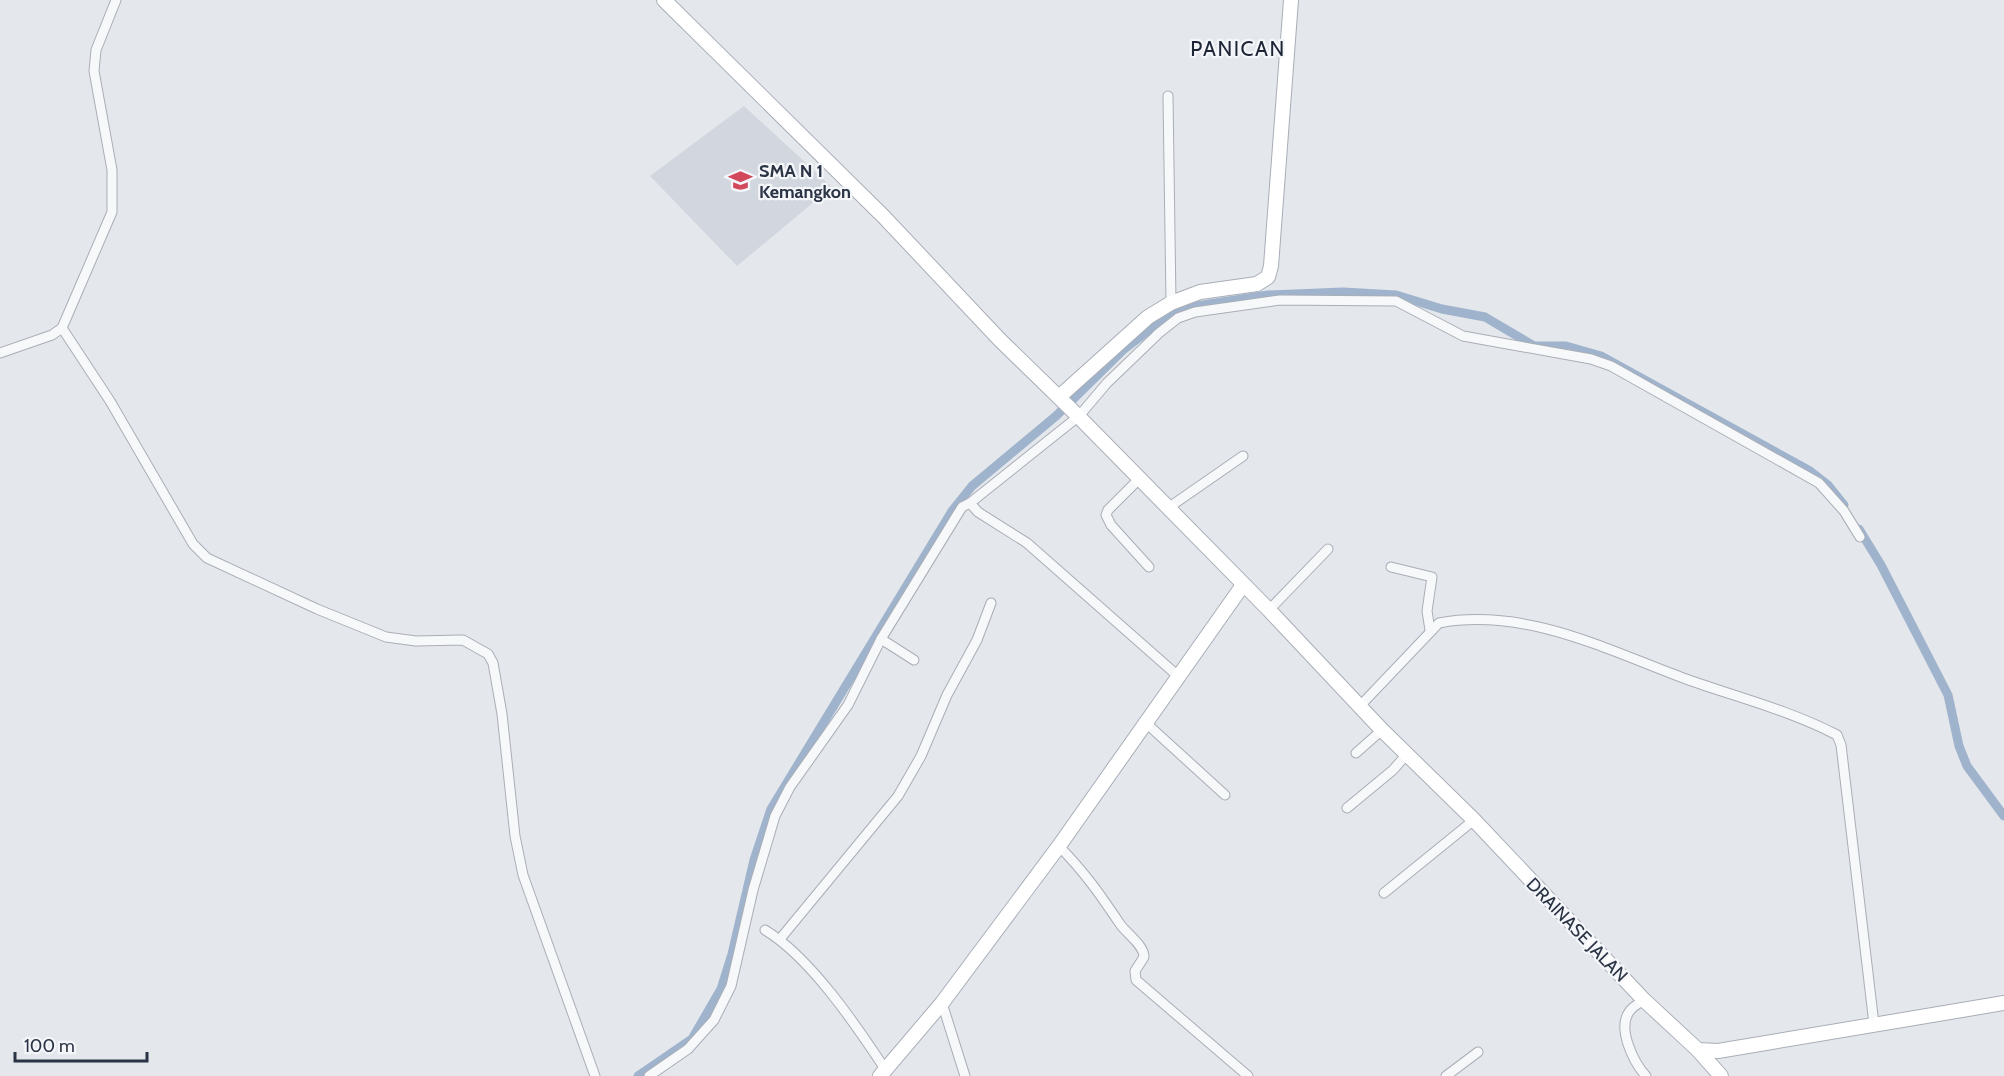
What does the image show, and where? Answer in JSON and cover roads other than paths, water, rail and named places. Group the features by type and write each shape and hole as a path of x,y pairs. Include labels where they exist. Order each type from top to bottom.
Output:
{"street":[{"path":"0,353 52,335 62,328 113,206 112,170 94,71 96,50 116,0"},
{"name":"DRAINASE JALAN","path":"664,0 884,217 1000,340 1078,415 1269,610 1382,730 1474,820 1644,1000 1698,1050 1720,1076"},
{"path":"1059,398 1140,323 1171,303 1200,292 1257,284 1270,273 1291,0"},
{"path":"1168,96 1171,303"},
{"path":"649,1076 688,1049 714,1020 731,986 753,890 775,816 790,787 848,705 881,639 962,507 970,503 1078,415 1135,355 1178,318 1245,303 1280,300 1396,302 1463,336 1574,356 1611,366 1819,483 1844,511 1860,537"},
{"path":"62,328 110,401 194,544 207,558 317,609 386,637 416,641 463,640 488,654 493,663 502,714 515,836 523,875 595,1076"},
{"path":"1168,508 1244,456"},
{"path":"1139,479 1108,510 1106,515 1149,567"},
{"path":"970,503 978,512 1027,543 1178,676"},
{"path":"1269,610 1328,549"},
{"path":"1391,567 1432,577 1427,611 1430,630"},
{"path":"765,930 780,939 845,1009 882,1072 942,1003 1059,846 1243,585"},
{"path":"780,939 898,796 921,756 946,695 977,640 991,603"},
{"path":"1359,706 1439,623 1450,621 1524,622 1585,640 1788,714 1837,735 1841,745 1874,1024"},
{"path":"881,639 914,660"},
{"path":"1146,723 1225,795"},
{"path":"1356,753 1382,730"},
{"path":"1347,808 1393,770 1407,754"},
{"path":"1384,893 1474,820"},
{"path":"1059,846 1095,885 1120,924 1143,951 1144,957 1135,971 1136,980 1248,1076"},
{"path":"1644,1000 1628,1013 1626,1023 1633,1055 1646,1076"},
{"path":"942,1003 965,1076"},
{"path":"1698,1050 1718,1051 2004,1003"},
{"path":"1446,1076 1478,1052"}],"waterway":[{"path":"638,1076 692,1039 721,989 732,954 754,860 771,809 952,511 972,486 1056,416 1123,350 1161,321 1183,308 1268,295 1343,292 1396,295 1442,309 1485,317 1534,346 1566,346 1601,356 1810,471 1828,485 1844,505"},
{"path":"1859,529 1881,565 1948,695 1959,746 1967,766 2004,816"}],"place":[{"name":"SMA N 1 Kemangkon","path":"741,181"}],"district":[{"name":"PANICAN","path":"1238,49"}]}
